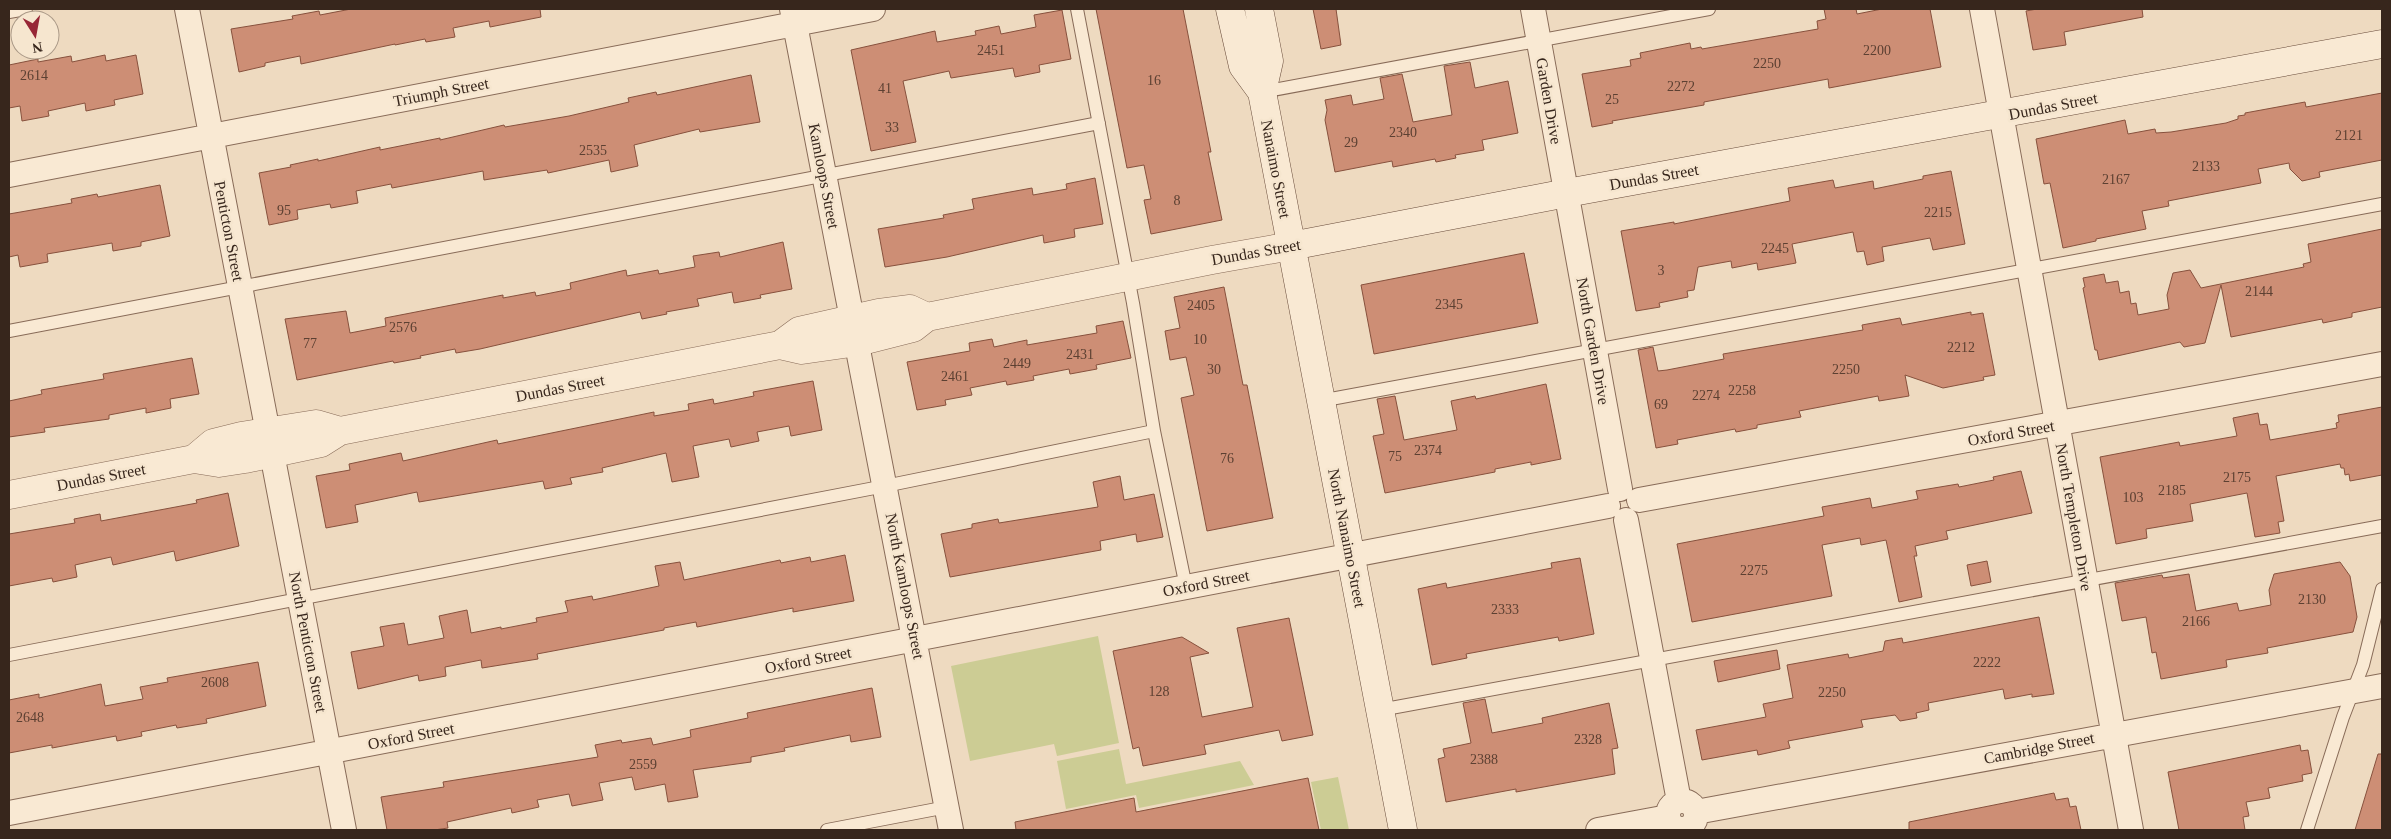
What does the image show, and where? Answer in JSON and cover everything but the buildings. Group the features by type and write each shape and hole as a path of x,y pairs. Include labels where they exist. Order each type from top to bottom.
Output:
{"main road":[{"name":"Nanaimo Street","path":"1230,9 1243,66 1262,92"},
{"name":"Nanaimo Street","path":"1259,9 1269,61 1262,92 1291,246"},
{"name":"Dundas Street","path":"9,495 194,459 218,462 316,424 340,431 780,345 802,350 910,309 927,317 1567,193 2382,44"},
{"name":"North Nanaimo Street","path":"1291,246 1403,830"}],"street":[{"name":"Penticton Street","path":"187,9 268,443"},
{"name":"Triumph Street","path":"9,175 211,136 793,16 873,9"},
{"name":"Garden Drive","path":"1533,9 1567,193"},
{"name":"North Templeton Drive","path":"1982,9 2130,830"},
{"name":"Kamloops Street","path":"793,16 856,330"},
{"name":"North Garden Drive","path":"1567,193 1651,660 1682,818"},
{"name":"North Kamloops Street","path":"856,330 952,830"},
{"name":"Oxford Street","path":"9,813 1623,504 2382,364"},
{"name":"North Penticton Street","path":"268,443 344,830"},
{"name":"Cambridge Street","path":"1598,830 1682,818 2113,734 2382,686"}],"lane":[{"path":"9,12 26,9"},
{"path":"1077,9 1128,277 1154,431 1186,587"},
{"path":"1262,92 1709,9"},
{"path":"9,331 1099,123"},
{"path":"1320,401 2382,204"},
{"path":"9,655 886,486 1154,431"},
{"path":"1380,710 2382,526"},
{"path":"2307,830 2363,665 2382,589"},
{"path":"827,830 947,807"}],"green space":[{"path":"1098,636 1119,743 1057,756 1054,744 970,761 951,666"},
{"path":"1119,749 1126,784 1240,761 1254,785 1139,808 1136,795 1066,809 1057,761"},
{"path":"1338,777 1349,830 1321,830 1311,782"}]}
